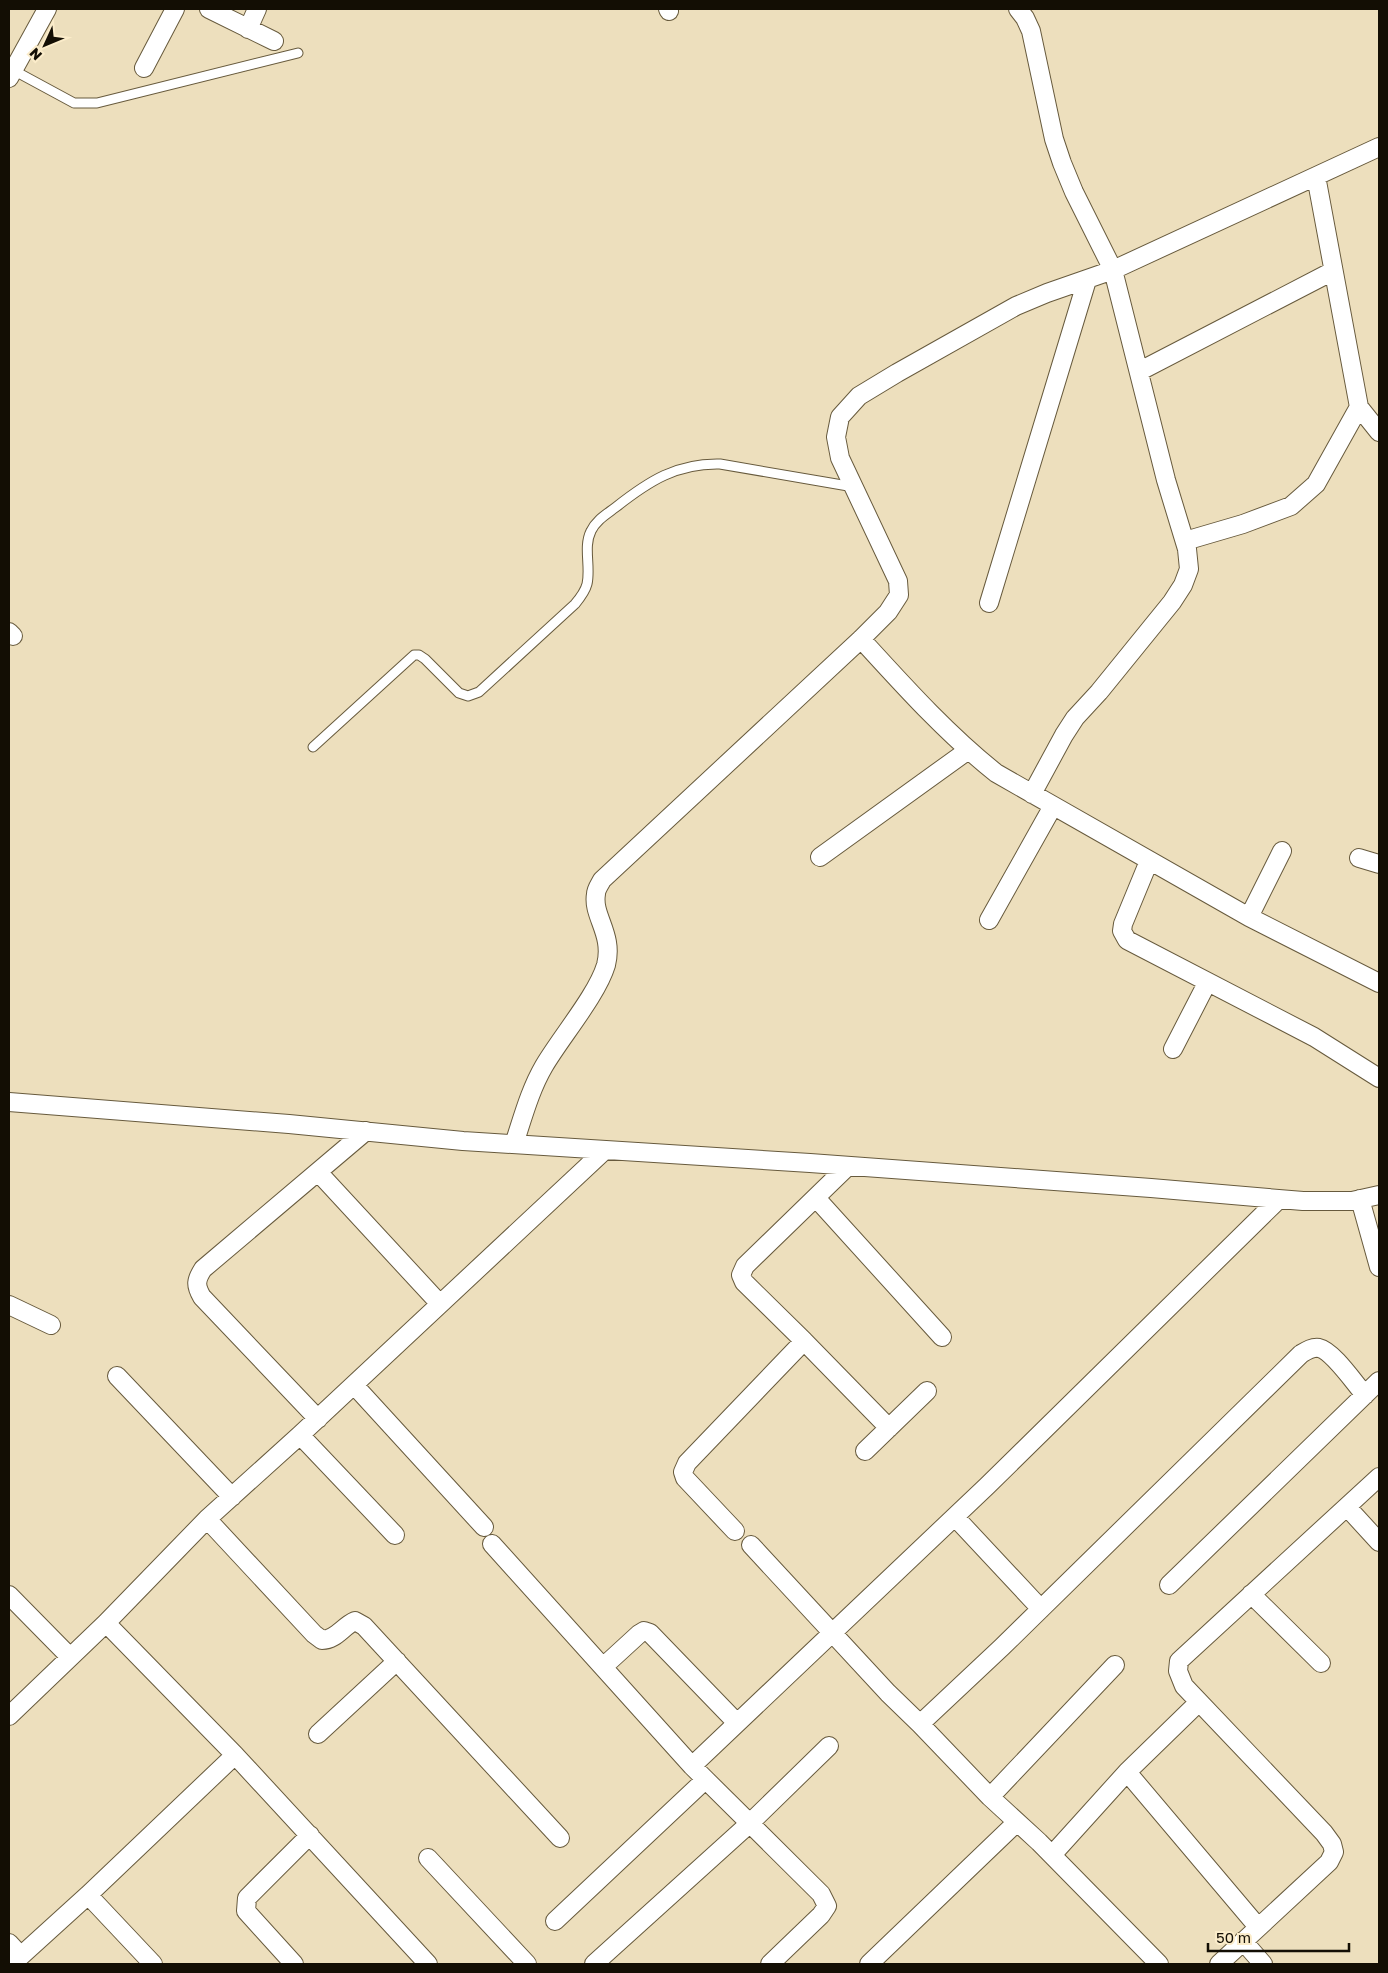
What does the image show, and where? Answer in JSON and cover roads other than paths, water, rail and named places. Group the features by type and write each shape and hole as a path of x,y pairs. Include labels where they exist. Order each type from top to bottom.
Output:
{"street":[{"path":"11,74 47,9"},
{"path":"144,68 175,9"},
{"path":"209,9 274,41"},
{"path":"248,29 257,9"},
{"path":"1018,9 1031,31 1054,139 1062,163 1074,192 1113,270 1166,480 1185,541 1189,569 1182,586 1172,602 1099,692 1075,718 1032,794"},
{"path":"514,1144 537,1079 596,988 605,967 608,953 607,938 597,906 596,894 602,880 861,638 888,612 899,595 898,580 840,458 836,437 840,417 859,396 897,372 1016,306 1113,270 1379,147"},
{"path":"1316,176 1359,406 1379,432"},
{"path":"1140,371 1333,271"},
{"path":"989,603 1087,280"},
{"path":"1185,541 1243,524 1291,506 1316,484 1359,406"},
{"path":"861,638 920,703 968,750 996,773 1249,917 1379,982"},
{"path":"820,857 968,750"},
{"path":"989,920 1053,806"},
{"path":"1249,917 1282,851"},
{"path":"1359,858 1379,864"},
{"path":"1149,861 1122,932 1127,940 1314,1037 1379,1078"},
{"path":"1174,1049 1207,983"},
{"path":"9,1102 514,1144 848,1166 1303,1201 1360,1199 1379,1195"},
{"path":"318,1418 202,1297 196,1288 197,1280 202,1269 366,1131"},
{"path":"9,1716 70,1658 207,1519 354,1385 605,1150"},
{"path":"848,1166 745,1266 741,1275 744,1282 889,1428"},
{"path":"318,1172 440,1304"},
{"path":"816,1198 942,1337"},
{"path":"692,1766 955,1517 1279,1199"},
{"path":"1360,1199 1379,1267"},
{"path":"9,1305 51,1325"},
{"path":"735,1530 685,1478 683,1472 687,1463 804,1341"},
{"path":"920,1724 1041,1609 1300,1354 1312,1348 1320,1348 1331,1355 1365,1395"},
{"path":"117,1376 232,1497"},
{"path":"1169,1585 1379,1381"},
{"path":"354,1385 484,1527"},
{"path":"865,1451 927,1391"},
{"path":"300,1435 395,1535"},
{"path":"1219,1964 1328,1862 1334,1852 1332,1844 1324,1833 1184,1686 1178,1670 1179,1661 1379,1477"},
{"path":"1347,1507 1379,1542"},
{"path":"955,1517 1041,1609"},
{"path":"207,1519 314,1634 322,1640 329,1640 355,1621 364,1626 560,1838"},
{"path":"492,1544 705,1780 821,1894 827,1906 821,1915 770,1964"},
{"path":"751,1546 888,1693 1159,1964"},
{"path":"1251,1594 1321,1663"},
{"path":"9,1595 70,1658"},
{"path":"106,1622 235,1756 428,1964"},
{"path":"603,1667 639,1634 644,1631 650,1633 737,1724"},
{"path":"318,1734 397,1661"},
{"path":"990,1797 1115,1665"},
{"path":"1052,1855 1128,1772 1199,1702"},
{"path":"594,1964 749,1824 829,1746"},
{"path":"9,1943 16,1960 88,1895 235,1756"},
{"path":"1128,1772 1258,1927"},
{"path":"555,1921 705,1780"},
{"path":"869,1964 1017,1822"},
{"path":"294,1964 246,1911 247,1898 310,1836"},
{"path":"428,1858 527,1964"},
{"path":"88,1895 148,1963"},
{"path":"1243,1941 1263,1964"}],"lane":[{"path":"11,74 66,99 84,105 98,104 298,52"},
{"path":"313,747 414,655 419,655 425,659 459,693 468,696 478,692 575,604 587,583 587,549 590,532 598,521 645,485 675,471 700,464 720,464 854,487"}]}
